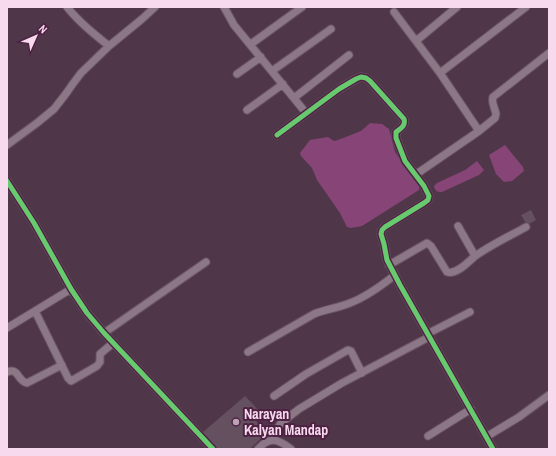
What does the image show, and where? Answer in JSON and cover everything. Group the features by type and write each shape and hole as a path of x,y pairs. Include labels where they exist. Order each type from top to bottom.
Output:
{"street":[{"path":"67,7 75,17 109,46"},
{"path":"7,146 54,109 81,73 109,46 155,7"},
{"path":"224,7 234,25 306,113"},
{"path":"251,44 302,7"},
{"path":"416,41 456,7"},
{"path":"440,73 526,7"},
{"path":"394,12 440,73 479,131"},
{"path":"272,71 331,29"},
{"path":"416,175 495,118 496,111 492,99 493,97 549,53"},
{"path":"294,98 349,55"},
{"path":"237,74 261,57"},
{"path":"277,135 339,89 360,77 366,78 370,81 404,120 404,125 395,134 405,161 424,186 429,196 428,200 424,203 382,230 381,234 387,260 428,336 493,449"},
{"path":"246,110 282,84"},
{"path":"7,181 34,223 71,289 87,313 113,343 214,449"},
{"path":"458,226 475,256"},
{"path":"389,265 427,243 431,246 447,272 450,273 456,271 489,246 526,227"},
{"path":"104,333 206,262"},
{"path":"248,352 314,314 346,305 364,296 395,275"},
{"path":"7,328 71,289"},
{"path":"35,311 71,381 98,366 100,362 100,354 113,343"},
{"path":"273,440 276,430 281,423 314,400 470,312"},
{"path":"274,396 306,374 348,350 351,351 362,373"},
{"path":"7,372 13,370 22,382 27,383 62,365"},
{"path":"486,437 519,417 549,395"},
{"path":"428,436 471,410"},
{"path":"258,449 265,442 273,440 279,441 291,449"}],"shaded area":[{"path":"370,123 382,124 389,129 395,152 420,182 419,190 362,226 351,228 347,227 340,213 317,180 312,168 300,153 310,140 328,137 334,141 338,140 361,131"},
{"path":"505,145 523,167 524,171 512,181 504,182 496,174 489,155"},
{"path":"477,161 484,170 479,175 442,192 436,190 434,186 437,183 465,170"}],"building":[{"path":"531,210 536,220 527,225 521,215"},
{"name":"Narayan Kalyan Mandap","path":"245,396 263,415 256,421 266,433 250,449 218,449 203,432"}],"cycle path":[{"path":"277,135 339,89 361,77 370,81 404,119 403,125 396,132 396,138 405,161 424,186 429,196 428,200 424,203 382,230 381,234 387,260 493,449"},
{"path":"7,181 34,223 71,289 87,313 213,449"}],"place":[{"name":"Narayan Kalyan Mandap","path":"236,422"}]}
